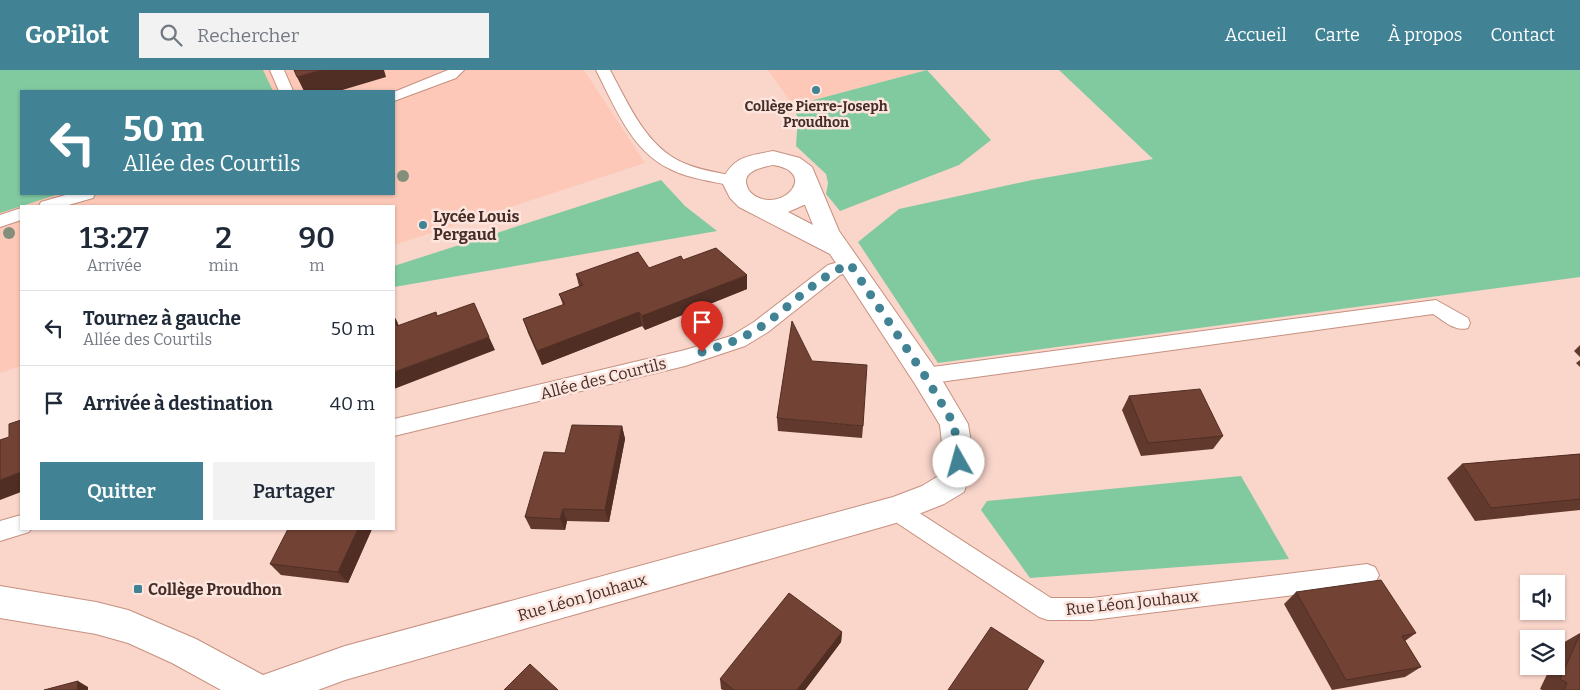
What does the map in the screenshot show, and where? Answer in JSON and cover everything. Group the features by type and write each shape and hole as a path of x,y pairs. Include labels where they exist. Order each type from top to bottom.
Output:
{"street":[{"path":"756,206 775,207 792,203 806,191 807,176 794,163 773,158 762,159 742,167 733,181 734,189 738,196 844,256"},
{"name":"Rue Léon Jouhaux","path":"270,690 346,664 896,510 933,495 953,483 959,462 954,424 925,376 828,233 808,183"},
{"path":"0,602 111,622 153,637 201,660 255,690"}],"lane":[{"path":"277,70 286,90"},
{"path":"395,97 451,75 457,70"},
{"path":"603,70 638,131 655,151 667,161 679,167 733,181"},
{"path":"50,205 84,195"},
{"path":"0,221 20,214"},
{"name":"Allée des Courtils","path":"395,428 685,358 738,341 761,326 834,270 844,256"},
{"path":"925,376 1436,307 1460,323"},
{"name":"Rue Léon Jouhaux","path":"896,510 1048,609 1092,609 1367,575"},
{"path":"0,530 20,525"}],"shaded area":[{"name":"Lycée Louis Pergaud","path":"0,70 584,70 645,163 395,245 395,205 20,205 20,366 0,373"},
{"name":"Collège Pierre-Joseph Proudhon","path":"768,70 927,70 793,105"}],"green space":[{"path":"0,70 263,70 273,90 20,90 20,195 56,195 0,213"},
{"path":"927,70 991,140 959,165 840,211 826,194 828,183 826,174 796,146 798,117 791,106"},
{"path":"1059,70 1580,70 1580,277 938,363 858,242 899,209 1032,180 1153,159"},
{"path":"661,180 685,206 717,231 395,287 395,266"},
{"path":"1241,476 1289,559 1030,578 981,510 987,501"}],"building":[{"path":"294,70 321,70 297,77"},
{"path":"716,248 747,275 642,316 639,312 537,351 523,319 565,304 559,294 583,285 576,274 638,252 649,268 681,256 683,260"},
{"path":"474,303 489,337 395,372 395,321 397,326 436,312 437,316"},
{"path":"792,321 812,361 867,365 863,426 777,418"},
{"path":"1200,389 1223,436 1148,443 1129,396"},
{"path":"20,420 20,472 0,480 0,440 9,437 9,424"},
{"path":"572,425 622,426 605,510 563,509 560,519 525,517 544,452 565,453"},
{"path":"1580,454 1580,499 1491,508 1462,464"},
{"path":"287,530 358,530 338,572 270,564"},
{"path":"1381,580 1416,633 1402,636 1421,667 1346,680 1296,592"},
{"path":"789,593 842,632 797,690 734,690 720,679"},
{"path":"991,627 1044,661 1027,690 948,690"},
{"path":"1580,634 1580,690 1564,690 1567,683 1560,679 1562,675 1565,675 1565,668"},
{"path":"530,664 558,690 504,690"},
{"path":"78,681 77,690 44,690"}],"place":[{"name":"Collège Pierre-Joseph Proudhon","path":"816,90"},
{"name":"Lycée Louis Pergaud","path":"423,225"},
{"name":"Collège Proudhon","path":"138,589"}],"route":[{"path":"702,352 738,341 761,326 834,270 850,264 925,376 954,424 959,462"}]}
